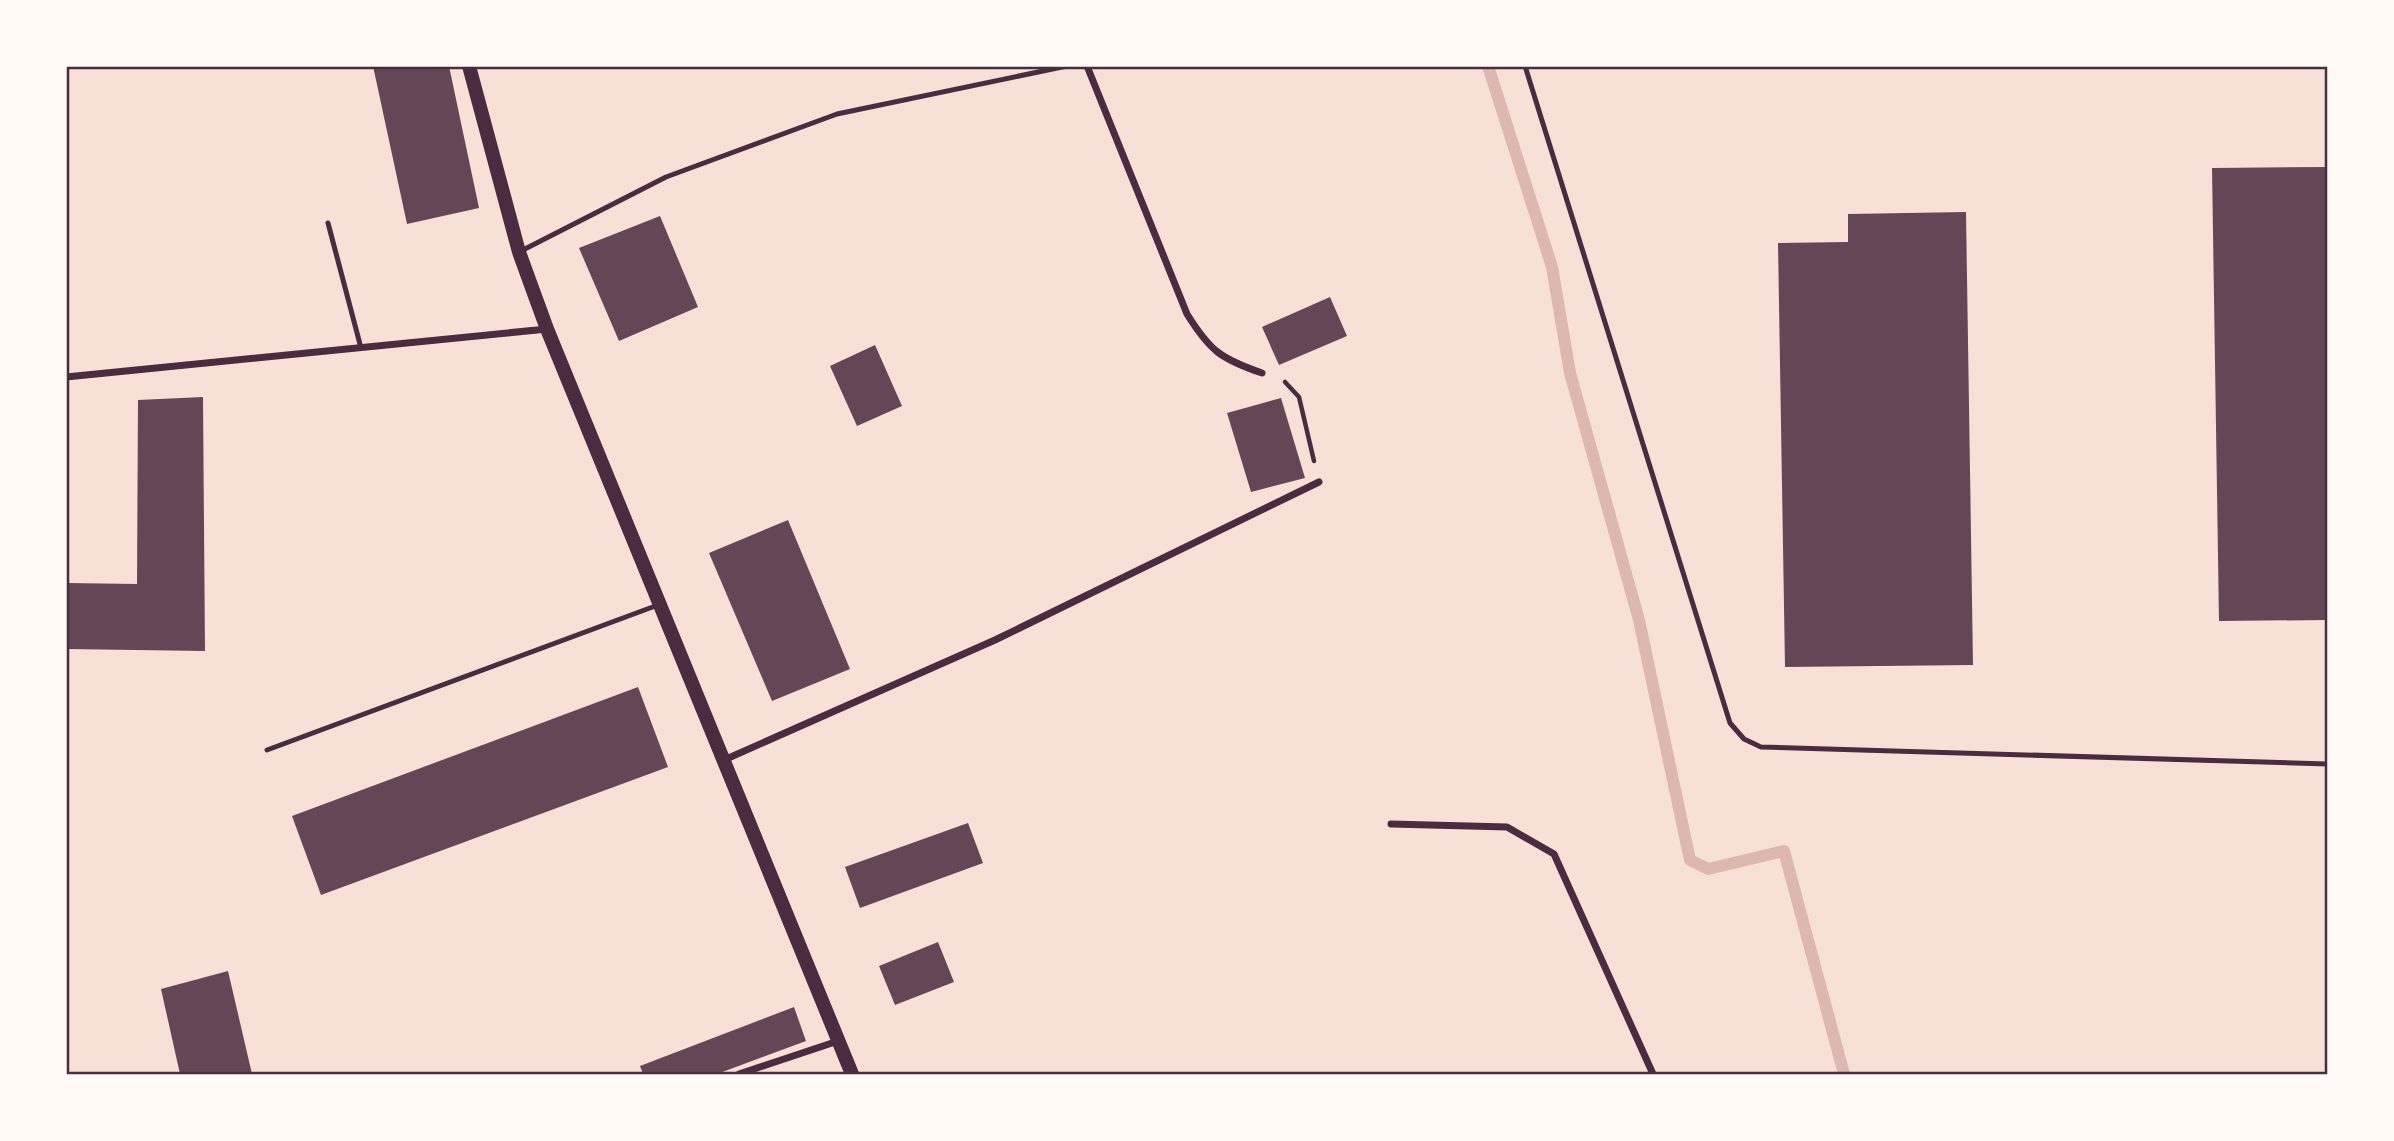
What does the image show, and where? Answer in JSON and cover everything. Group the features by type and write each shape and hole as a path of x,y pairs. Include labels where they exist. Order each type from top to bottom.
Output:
{"main road":[{"path":"469,66 492,160 519,252 547,329 852,1074"}],"street":[{"path":"1087,66 1187,314 1206,344 1233,363 1262,373"},
{"path":"66,377 547,329"},
{"path":"724,761 995,640 1319,482"},
{"path":"1391,824 1507,827 1554,854 1653,1074"},
{"path":"739,1074 838,1041"}],"lane":[{"path":"519,252 666,177 837,114 1066,66"},
{"path":"1525,66 1730,723 1744,739 1762,747 2328,764"},
{"path":"328,223 361,348"},
{"path":"267,750 658,604"}],"path":[{"path":"1262,373 1282,378 1298,397 1319,482"}],"building":[{"path":"373,66 449,66 479,208 407,224"},
{"path":"2328,167 2328,620 2219,621 2212,168"},
{"path":"1966,212 1973,665 1785,667 1778,243 1848,242 1848,214"},
{"path":"660,216 698,307 619,341 579,248"},
{"path":"1330,297 1347,336 1279,365 1262,327"},
{"path":"875,345 902,406 857,426 830,366"},
{"path":"203,397 205,651 66,649 66,583 137,584 138,400"},
{"path":"1281,398 1305,478 1251,492 1227,413"},
{"path":"788,520 850,669 772,701 709,553"},
{"path":"638,687 668,767 321,895 292,816"},
{"path":"968,823 983,863 860,908 845,867"},
{"path":"938,942 954,982 895,1005 879,966"},
{"path":"228,971 252,1074 180,1074 161,989"},
{"path":"794,1007 806,1041 717,1074 643,1074 640,1066"}],"waterway":[{"path":"1488,66 1552,267 1570,373 1639,620 1690,860 1708,869 1784,851 1844,1074"}]}
